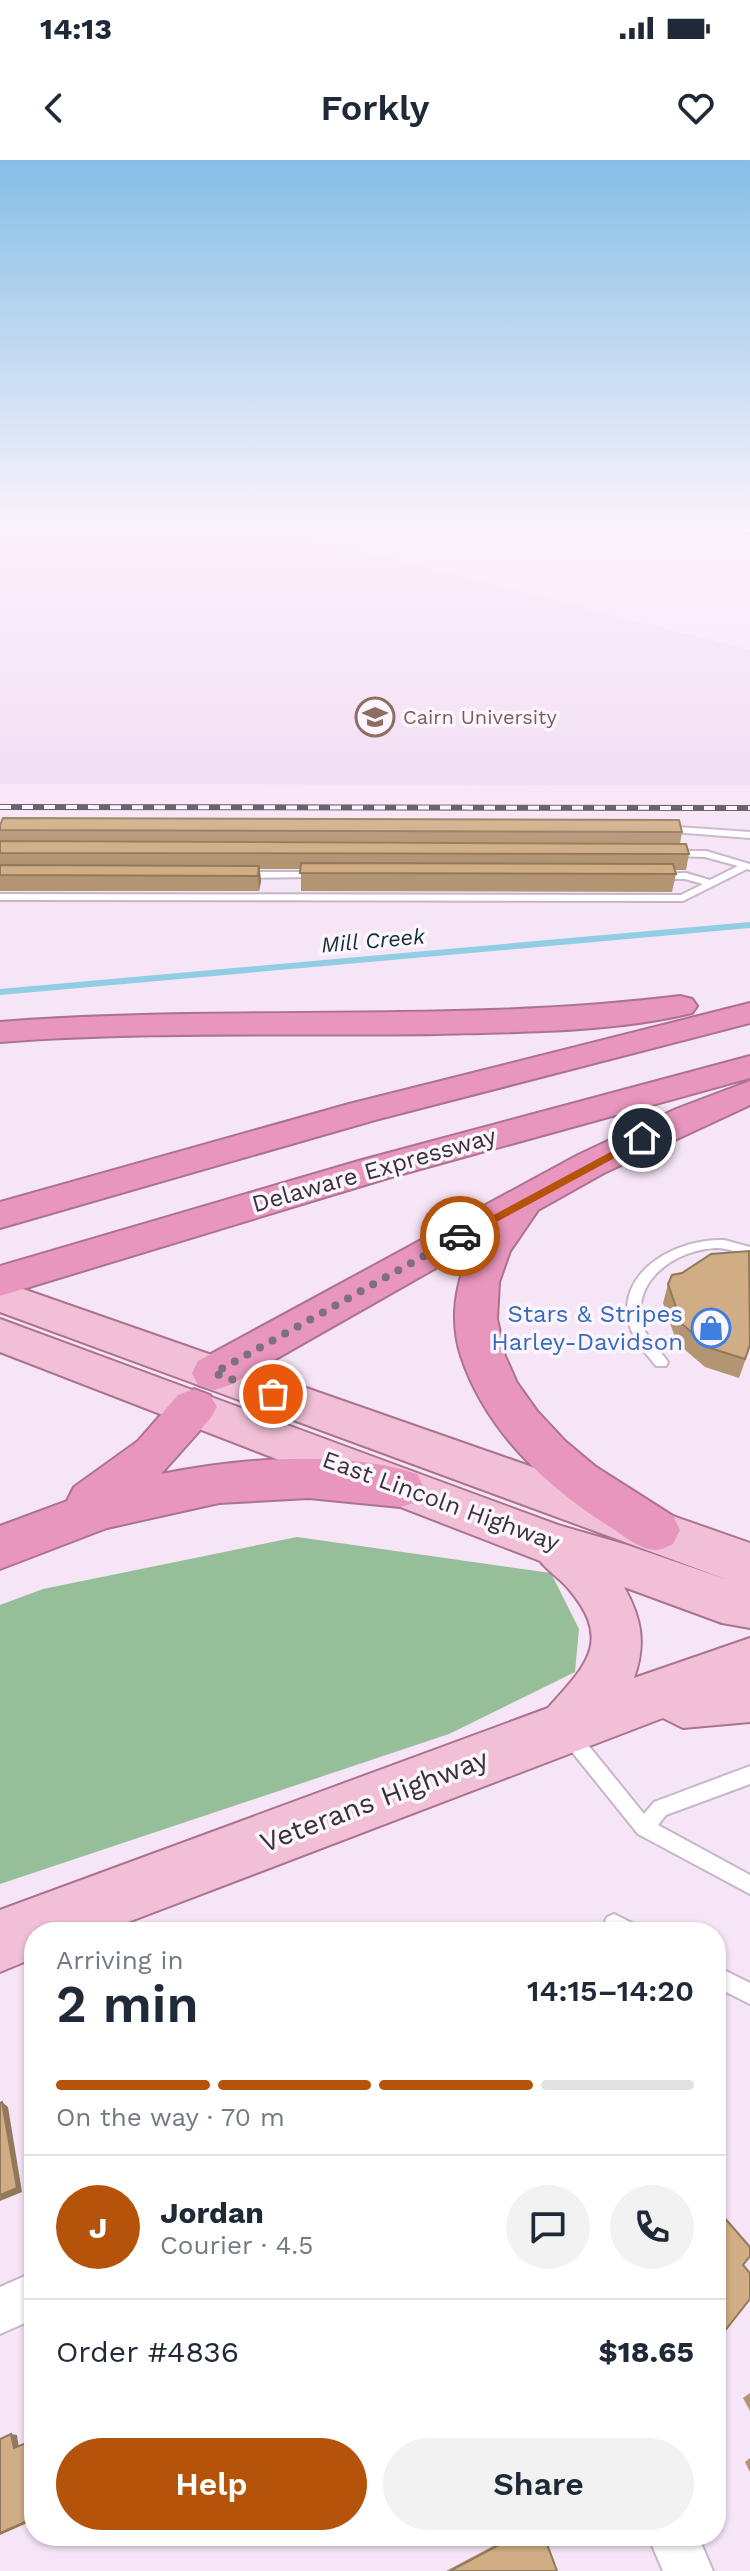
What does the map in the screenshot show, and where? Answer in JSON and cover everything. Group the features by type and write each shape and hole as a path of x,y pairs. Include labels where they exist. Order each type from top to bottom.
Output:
{"highway":[{"path":"0,1032 188,1022 413,1024 525,1021 629,1012 750,996"},
{"path":"0,1215 362,1112 750,1013"},
{"name":"Delaware Expressway","path":"0,1281 375,1169 750,1067"},
{"path":"51,1526 132,1473 172,1436 204,1390 537,1194 642,1138 750,1092"},
{"path":"537,1194 499,1235 479,1273 474,1321 479,1347 505,1400 541,1446 577,1480 656,1530"},
{"path":"0,1548 51,1526 153,1495 248,1481 311,1479 400,1488"}],"main road":[{"name":"East Lincoln Highway","path":"0,1296 55,1316 400,1488 554,1545 627,1566 722,1601 750,1606"},
{"name":"East Lincoln Highway","path":"0,1335 204,1390 656,1530 750,1567"},
{"path":"554,1545 576,1562 607,1599 617,1621 618,1642 614,1665 604,1687 589,1707 564,1728"},
{"name":"Veterans Highway","path":"50,1922 564,1728 750,1662"},
{"path":"617,1709 750,1697"},
{"name":"Veterans Highway","path":"0,1941 24,1932"}],"street":[{"path":"0,2311 24,2300"},
{"path":"677,2546 688,2571"}],"lane":[{"path":"652,829 697,829 750,835"},
{"path":"659,854 706,854 748,867"},
{"path":"0,897 683,898 748,867"},
{"path":"278,870 278,896"},
{"path":"232,875 278,870 325,875"},
{"path":"639,876 686,876 712,884"},
{"path":"661,1362 636,1326 633,1309 635,1296 649,1271 679,1252 701,1247 719,1244 750,1252"},
{"path":"564,1728 644,1828 750,1885"},
{"path":"644,1828 660,1808 750,1775"},
{"path":"726,1981 750,1994"}],"shaded area":[{"name":"Cairn University","path":"0,637 697,637 750,650 750,785 0,784"}],"green space":[{"path":"297,1537 551,1573 579,1629 575,1672 449,1734 0,1884 0,1605 43,1589"}],"building":[{"path":"3,818 679,820 682,832 0,830"},
{"path":"0,841 686,844 689,854 0,853"},
{"path":"301,863 673,864 676,874 300,873"},
{"path":"0,865 259,866 258,876 0,875"},
{"name":"Stars & Stripes Harley-Davidson","path":"749,1251 750,1345 745,1359 710,1348 682,1324 668,1284 672,1275 682,1273 711,1254"},
{"path":"0,2103 17,2188 0,2195"},
{"path":"726,2219 750,2247 750,2256 743,2265 750,2273 750,2299 726,2329"},
{"path":"11,2434 14,2448 24,2444 24,2522 0,2533 0,2439"},
{"path":"497,2546 548,2546 557,2571 450,2571"}],"waterway":[{"name":"Mill Creek","path":"0,992 750,925"}],"railway":[{"path":"0,807 750,808"}],"way so far":[{"path":"273,1394 214,1373 460,1236"}],"place":[{"name":"Cairn University","path":"375,717"},
{"name":"Stars & Stripes Harley-Davidson","path":"711,1328"}],"route":[{"path":"460,1236 642,1138"}]}
